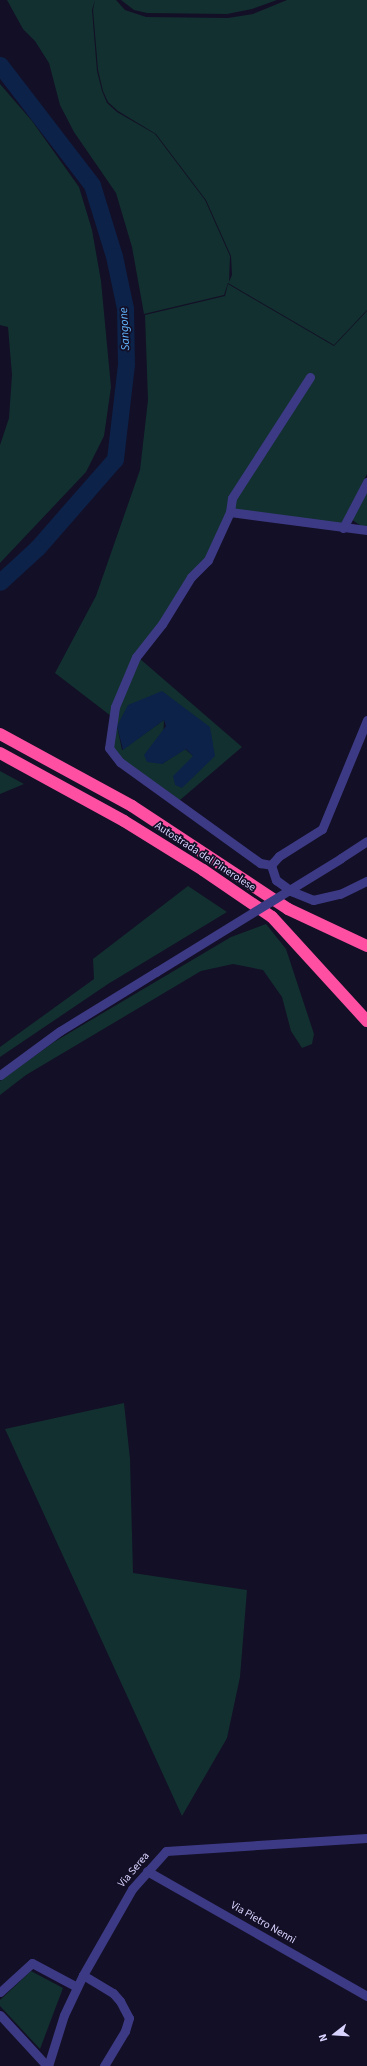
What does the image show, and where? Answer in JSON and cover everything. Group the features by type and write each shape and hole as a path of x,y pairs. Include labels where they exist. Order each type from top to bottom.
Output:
{"highway":[{"name":"Autostrada del Pinerolese","path":"0,734 132,806 288,909 367,946"},
{"name":"Autostrada del Pinerolese","path":"1,753 124,821 203,870 272,918 367,1021"}],"street":[{"path":"271,865 260,863 120,762 109,748 115,707 136,657 162,624 191,577 208,560 230,512 232,498 310,377"},
{"path":"343,528 367,482"},
{"path":"230,512 367,532"},
{"path":"271,865 279,856 322,829 367,720"},
{"path":"0,1075 60,1031 367,841"},
{"path":"271,865 276,880 284,887 313,900 340,894 367,881"},
{"name":"Via Serea","path":"48,2066 64,2015 83,1975 132,1889 166,1851 367,1838"},
{"name":"Via Pietro Nenni","path":"148,1871 367,1996"},
{"path":"0,1992 32,1963 77,1988"},
{"path":"83,1975 113,1993 120,2001 129,2018 128,2026 104,2066"},
{"path":"0,2015 48,2066"}],"green space":[{"path":"7,0 95,0 116,0 125,10 146,17 228,18 253,14 287,0 367,0 367,310 334,345 228,283 224,295 144,314 132,247 116,193 74,132 60,105 49,63 35,41 23,29","holes":["95,0 93,10 98,70 103,91 108,102 118,111 156,134 206,200 231,256 232,275 229,282 230,256 205,200 155,134 117,112 107,103 102,91 97,71 92,10"]},
{"path":"121,0 277,0 252,9 227,14 147,13 134,10"},
{"path":"0,84 32,121 79,187 92,230 101,281 111,387 104,436 86,472 0,563 0,445 9,418 12,375 8,327 0,325"},
{"path":"228,284 334,346 367,311 367,474 341,525 227,514 213,550 144,644 111,716 55,673 96,596 140,470 148,400 145,315 225,296"},
{"path":"367,488 367,530 351,519"},
{"path":"139,658 242,747 180,800 122,760 114,750 112,740 118,707","holes":["162,692 215,756 193,756 185,749 162,764 164,720 122,750 117,726"]},
{"path":"0,771 24,784 0,794"},
{"path":"188,886 227,912 108,984 0,1057 0,1047 94,979 93,959"},
{"path":"266,924 286,949 314,1034 312,1044 302,1048 291,1031 282,997 263,970 233,964 201,971 26,1075 0,1095 0,1081 54,1042 231,937"},
{"path":"124,1403 130,1459 133,1573 247,1590 240,1677 227,1738 182,1816 5,1429"},
{"path":"31,1971 63,1988 40,2049 0,2006 0,2000"}],"water":[{"path":"162,691 210,727 215,756 182,788 175,785 173,776 193,756 186,749 162,764 147,762 144,755 166,726 164,720 123,750 117,726 128,705"}],"waterway":[{"name":"Sangone","path":"0,65 92,185 114,256 125,308 126,364 115,459 37,548 0,582"}]}
